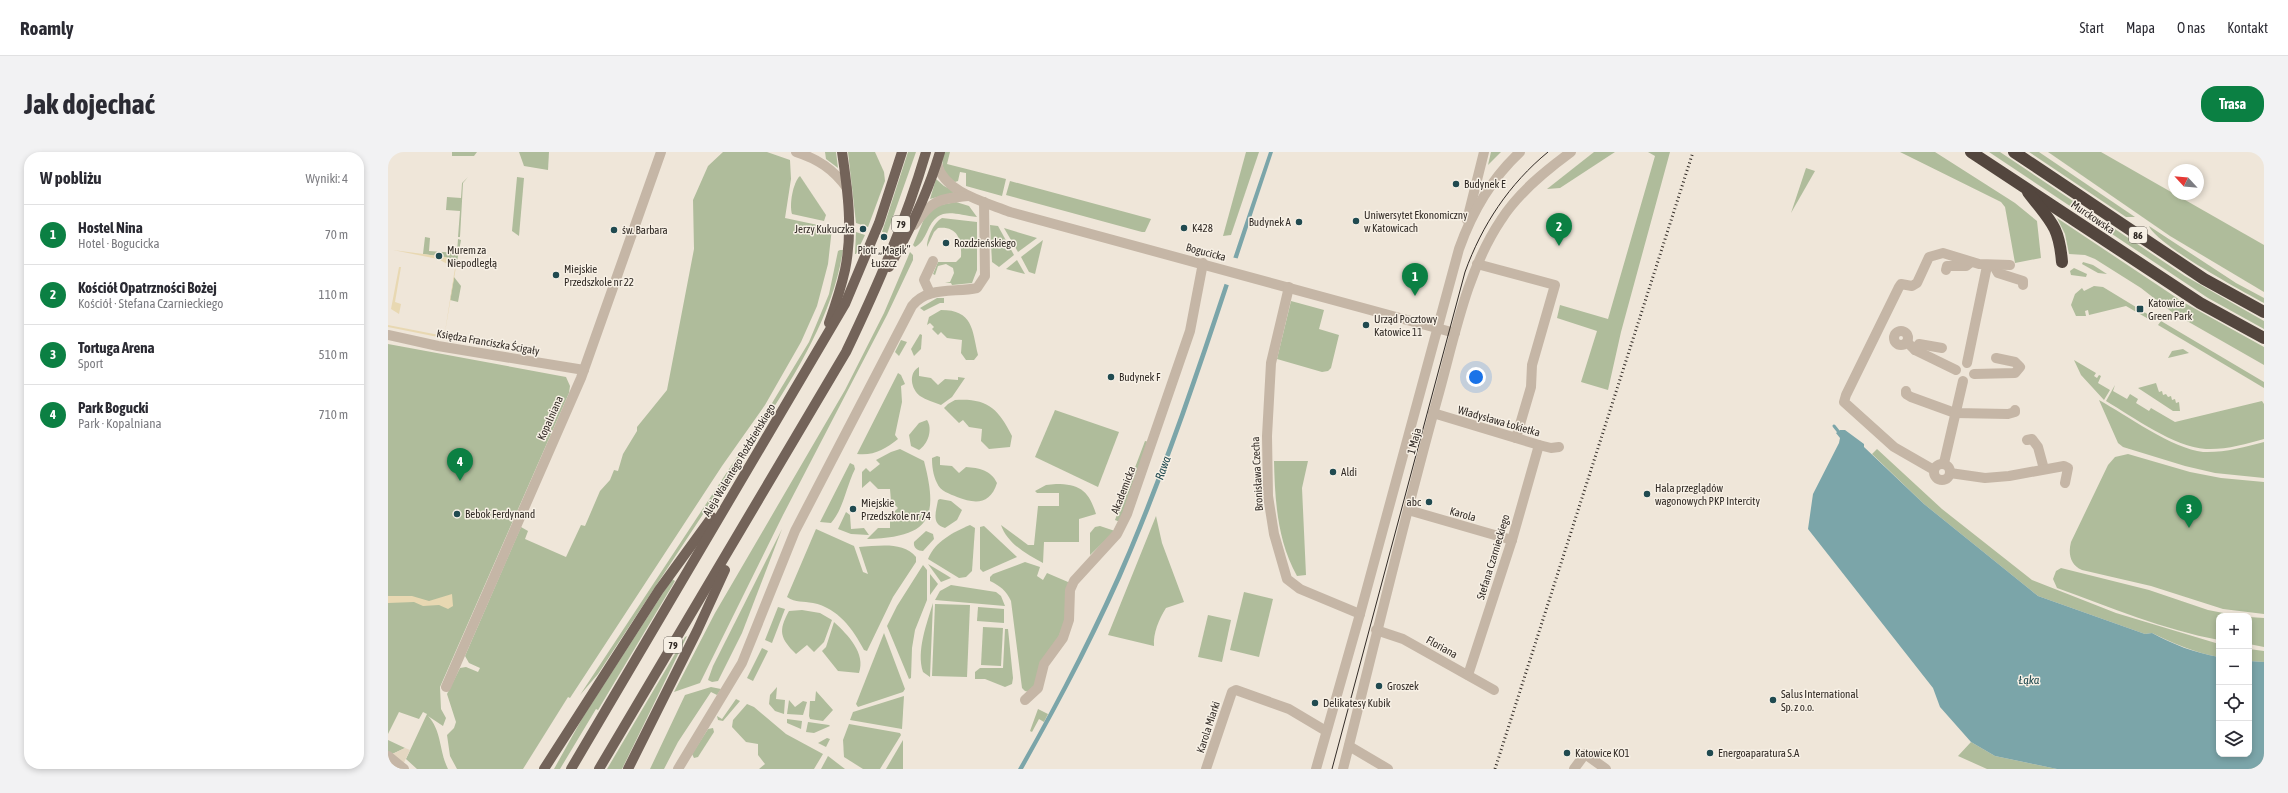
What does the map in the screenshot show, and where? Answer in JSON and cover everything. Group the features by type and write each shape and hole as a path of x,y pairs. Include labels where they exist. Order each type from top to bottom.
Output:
{"highway":[{"name":"Murckowska","path":"1971,152 2200,303 2264,338"},
{"name":"Murckowska","path":"2014,152 2204,279 2264,312"},
{"path":"2023,185 2056,229 2060,241 2062,262"}],"main road":[{"path":"824,338 839,292 847,260 850,221 842,152"},
{"name":"Aleja Walentego Roździeńskiego","path":"571,769 845,304 879,223 902,152"},
{"name":"79","path":"874,295 907,210 926,152"},
{"name":"79","path":"599,769 846,352 874,295 911,228 937,164 940,152"},
{"path":"544,769 659,590 748,468"},
{"path":"628,769 697,631 747,521"}],"street":[{"name":"Kopalniana","path":"446,687 584,370 661,152"},
{"path":"796,152 824,164 847,188"},
{"name":"1 Maja","path":"1316,769 1360,614 1437,328 1465,232 1470,201 1484,152"},
{"name":"1 Maja","path":"1465,232 1488,189 1520,152"},
{"name":"1 Maja","path":"1343,769 1376,630 1433,413 1455,333 1477,264 1494,230 1510,208 1535,181 1570,152"},
{"name":"Bogucicka","path":"937,164 939,172 944,178 968,196 1010,212 1203,263 1455,333"},
{"name":"Bogucicka","path":"911,228 925,209 935,201 968,196"},
{"path":"678,769 742,664 795,531 912,306 918,300 930,293 967,290 977,288 980,284 984,276 984,202"},
{"path":"1934,470 1894,447 1844,402 1899,287 1902,284 1912,286 1917,283 1929,257 1943,253 1971,262 1990,266 2010,265"},
{"path":"930,293 924,280 933,261"},
{"path":"1946,270 1947,266 1966,266 1971,262"},
{"name":"Akademicka","path":"1025,700 1038,688 1044,664 1063,638 1069,620 1070,590 1074,581 1113,539 1128,514 1190,331 1203,263"},
{"path":"1477,264 1555,285 1532,365 1531,387 1516,438"},
{"path":"1990,266 1998,273 2023,281 2023,285"},
{"path":"1967,363 1990,266"},
{"name":"Bronisława Czecha","path":"1289,287 1271,371 1267,436 1268,496 1274,534 1288,579 1300,589 1360,614"},
{"path":"1878,331 1894,336 1899,331 1903,331 1908,338 1907,342 1915,350 1956,370"},
{"name":"Księdza Franciszka Ścigały","path":"388,335 438,346 584,370"},
{"path":"1915,350 1919,344 1942,348"},
{"path":"1974,374 2015,373 2020,367 2015,362 1996,358"},
{"path":"1967,363 1972,367 1974,374 1971,379 1963,381 1956,376 1956,370 1960,364 1967,363"},
{"path":"1944,463 1954,440 1955,413 1963,381"},
{"path":"1906,391 1906,394 1911,397 1955,413 2008,414 2015,412 2015,410"},
{"name":"Władysława Łokietka","path":"1433,413 1539,445 1551,448 1559,447"},
{"path":"2027,440 2032,440 2043,445 2044,469"},
{"name":"Stefana Czarnieckiego","path":"1468,675 1512,540 1539,445"},
{"path":"1944,463 1950,469 1948,478 1942,480 1937,479 1934,474 1934,470 1938,464 1944,463"},
{"path":"1950,473 1985,478 2009,476 2064,466 2068,468 2065,483"},
{"name":"Karola","path":"1408,510 1512,540"},
{"name":"Floriana","path":"1376,630 1403,639 1494,690"},
{"name":"Karola Miarki","path":"1206,769 1232,692 1236,690 1289,709 1326,731"},
{"path":"1349,746 1388,769"},
{"path":"1574,769 1585,754 1606,769"},
{"path":"388,756 404,769"}],"green space":[{"path":"452,152 477,152 474,156 452,156"},
{"path":"519,152 549,152 548,170 524,166"},
{"path":"723,152 767,152 790,160 791,179 785,218 832,228 828,264 817,306 801,342 765,405 722,466 570,698 568,697 523,769 457,769 450,756 447,735 454,728 456,722 447,694 460,668 466,667 478,672 480,668 469,663 465,656 521,527 528,531 525,539 566,557 581,525 585,526 600,491 610,480 614,470 618,471 623,454 637,431 637,427 667,390 694,249 693,200 708,166"},
{"path":"825,152 836,152 838,168 826,159"},
{"path":"848,152 875,152 884,172 885,181 868,227 856,223"},
{"path":"908,152 916,152 887,234 882,232"},
{"path":"943,152 950,152 947,164 1006,179 1002,196 966,186 966,173 960,172 958,181 955,182 945,173 942,161"},
{"path":"1246,152 1259,152 1231,235 1223,236"},
{"path":"1491,152 1501,152 1488,165"},
{"path":"1594,152 1615,152 1560,188 1547,189"},
{"path":"1648,152 1670,152 1621,332 1608,390 1581,382 1597,331 1557,318 1560,305 1608,319 1655,156"},
{"path":"1900,152 1935,152 2015,203 2037,221 2041,258 2015,263 2005,207 2001,202"},
{"path":"1989,152 2000,152 2185,276 2264,321 2264,329 2208,298"},
{"path":"2029,152 2039,152 2135,217 2126,217"},
{"path":"2048,152 2101,152 2168,190 2168,200 2185,200 2264,245 2264,292 2170,236"},
{"path":"1806,168 1815,171 1791,213"},
{"path":"800,176 826,215 824,221 792,214 792,194 795,183"},
{"path":"468,177 463,183 460,237 458,237 460,211 446,210 447,197 461,198 462,183"},
{"path":"517,177 524,178 519,236 512,231"},
{"path":"936,179 944,186 956,192 930,199"},
{"path":"1010,181 1151,219 1145,232 1142,232 1006,195"},
{"path":"956,202 969,206 977,217 954,213 941,215 931,223 922,241 915,247 913,245 924,219 935,206"},
{"path":"942,218 977,222 977,270 972,283 952,285 951,283 945,283 950,282 954,273 953,268 946,264 938,266 935,275 933,274 938,262 956,262 961,257 961,245 957,235 950,229 938,228 934,232 927,247 928,239 936,223"},
{"path":"2057,218 2183,302 2264,347 2264,365 2173,313 2141,288 2095,259 2085,255 2069,254 2065,234"},
{"path":"990,225 998,226 1014,255 999,267 992,262"},
{"path":"2149,226 2236,283 2264,298 2264,303 2183,256 2155,234"},
{"path":"1004,228 1037,238 1018,252"},
{"path":"856,232 865,235 855,254"},
{"path":"425,237 430,238 429,251 457,253 458,239 461,240 456,267 450,258 423,254"},
{"path":"1043,240 1035,274 1029,272 1021,257"},
{"path":"843,250 837,280 827,309 799,366 783,393 598,674 580,695 766,413 809,342 829,294 838,251"},
{"path":"910,252 913,255 913,260 887,315 783,515 700,683 674,692 715,613 845,390 884,313"},
{"path":"1017,260 1025,274 1006,269"},
{"path":"2083,262 2093,265 2107,274 2098,273 2082,264"},
{"path":"2074,268 2087,274 2086,277 2071,275 2070,271"},
{"path":"454,277 461,286 458,302 450,300"},
{"path":"2094,286 2103,287 2154,318 2152,321 2126,306 2089,315 2088,310 2085,311 2086,316 2076,316 2071,305 2075,294 2082,288 2084,291"},
{"path":"937,298 944,298 944,303 940,303 924,311 920,308"},
{"path":"1291,301 1324,310 1319,329 1339,335 1331,368 1328,371 1322,372 1277,359"},
{"path":"941,310 959,313 965,317 969,323 972,329 978,355 974,360 966,360 961,353 962,340 947,338 941,332 938,335 932,329 934,327 930,323 927,325 929,317"},
{"path":"2161,321 2264,382 2264,388 2158,325"},
{"path":"920,334 922,335 921,349 914,356 911,349"},
{"path":"901,340 907,342 899,356 895,352"},
{"path":"388,344 566,377 570,386 569,393 440,687 441,709 446,718 443,726 428,716 436,728 448,769 417,769 406,759 427,714 423,712 419,719 399,712 388,734"},
{"path":"2183,349 2189,353 2168,358 2172,351"},
{"path":"2074,360 2096,373 2094,376 2097,378 2099,375 2101,376 2098,383 2110,390 2104,400 2081,375"},
{"path":"919,367 919,376 931,378 938,385 945,379 958,380 958,377 965,378 952,397 941,405 920,396 914,389 912,377 913,373"},
{"path":"898,373 901,375 905,384 901,386 902,402 895,435 898,439 874,453 857,454"},
{"path":"2156,383 2159,392 2162,391 2163,395 2166,394 2168,397 2171,396 2172,400 2175,399 2176,403 2179,402 2180,411 2173,411 2138,388"},
{"path":"2115,385 2113,391 2127,399 2130,394 2138,399 2136,403 2149,411 2151,408 2175,422 2262,401 2264,404 2264,439 2221,449 2206,449 2181,443 2141,423 2106,401"},
{"path":"955,400 983,403 996,412 1002,418 1012,436 1010,447 989,449 981,441 982,429 969,427 963,420 959,423 944,408"},
{"path":"2099,400 2164,438 2191,450 2218,452 2264,442 2264,478 2215,473 2185,466 2123,447 2118,443"},
{"path":"1055,410 1119,432 1098,487 1035,457"},
{"path":"927,420 930,428 929,436 925,444 919,450 911,446 909,435 919,423"},
{"path":"1145,441 1149,442 1120,522 1115,520 1118,512 1116,511 1119,502 1122,502"},
{"path":"900,449 924,461 930,497 929,511 925,521 917,529 905,534 867,539 878,528 890,528 890,516 898,508 891,501 890,489 878,489 870,481 862,488 862,472 866,468 870,472 880,464 876,460"},
{"path":"1877,449 1942,509 2032,580 2116,613 2216,643 2216,656 2176,644 2152,633 2145,634 2038,596 1924,504 1872,454"},
{"path":"2128,454 2190,472 2221,478 2264,482 2264,614 2223,609 2151,586 2082,570 2072,562 2070,554 2071,542 2108,465 2115,457"},
{"path":"937,456 940,457 940,465 952,466 959,473 966,467 988,472 997,483 994,490 986,499 981,501 970,501 946,492 938,486 934,474 932,458"},
{"path":"1274,461 1308,461 1302,488 1306,575 1297,576 1290,562 1281,534 1276,505"},
{"path":"850,463 854,465 855,469 839,511 831,523 820,522"},
{"path":"1046,485 1071,485 1082,490 1087,494 1096,514 1079,519 1079,542 1044,542 1043,563 1018,548 1008,537 1001,525 1028,545 1034,545 1038,506 1059,506 1059,493 1037,493 1035,491"},
{"path":"938,500 951,501 962,510 957,520 945,528 936,521 936,509"},
{"path":"846,512 850,515 851,529 864,528 869,535 851,534 838,529"},
{"path":"1156,516 1162,543 1184,602 1166,608 1157,626 1154,636 1154,646 1108,635"},
{"path":"970,525 975,528 972,571 966,577 959,578 928,559 935,547 940,542"},
{"path":"984,526 1017,557 983,572 980,569 980,527"},
{"path":"1100,526 1115,531 1090,555 1090,533 1095,527"},
{"path":"782,529 742,633 718,681 712,682 708,680 713,666"},
{"path":"816,529 854,546 863,572 868,574 859,547 897,547 911,552 916,557 916,562 893,597 867,651 864,650 855,634 844,620 830,610 813,603 797,601 787,597"},
{"path":"926,531 933,534 934,539 923,551 916,549 914,542"},
{"path":"1025,562 1040,567 1037,576 1043,580 1047,573 1068,582 1066,620 1037,684 1029,692 1022,688 1011,601 1002,589 990,581 990,577 993,574"},
{"path":"928,564 948,576 951,578 941,582"},
{"path":"923,565 927,570 927,600 915,630 912,648 911,678 909,679 887,626 897,606"},
{"path":"2061,568 2149,590 2208,610 2224,613 2216,613 2216,639 2198,636 2158,624 2057,588 2053,579 2056,571"},
{"path":"930,574 938,584 930,595"},
{"path":"672,579 675,581 598,710 596,709 560,769 554,769 583,717"},
{"path":"951,585 996,592 1001,596 1005,606 935,600 940,591"},
{"path":"1244,592 1273,599 1259,657 1230,650"},
{"path":"933,603 930,677 923,672 921,655 925,628"},
{"path":"935,604 970,605 967,677 932,676"},
{"path":"778,607 785,609 772,643 765,640"},
{"path":"978,607 1004,609 1004,623 977,621"},
{"path":"802,610 820,613 832,620 824,642 814,652 807,645 796,654 784,639 782,629 789,611"},
{"path":"1208,615 1231,620 1222,662 1198,657"},
{"path":"2252,617 2264,618 2264,647 2252,645"},
{"path":"834,622 850,639 858,652 861,666 859,673 838,671 822,651 826,647"},
{"path":"983,627 1003,628 1001,666 981,665"},
{"path":"1005,629 1008,629 1013,678 1012,684 1005,687 985,679 975,679 975,672 980,668 1003,668"},
{"path":"884,633 905,689 903,692 858,707 856,704"},
{"path":"687,636 622,769 607,769 685,637"},
{"path":"762,648 768,651 753,681 747,678"},
{"path":"2252,649 2264,651 2264,662 2252,661"},
{"path":"711,687 721,689 717,695 711,692 678,742 664,769 650,769 685,695"},
{"path":"777,687 776,699 785,700 784,714 775,711 769,704 770,695"},
{"path":"816,691 833,710 823,721 810,719 809,716 810,701 815,701"},
{"path":"904,696 902,729 850,720 853,712"},
{"path":"736,699 740,701 723,721 718,720 717,716 722,719"},
{"path":"789,700 795,707 803,701 807,702 803,715 787,714"},
{"path":"747,704 754,707 786,734 823,754 814,769 759,769 765,764 758,755 758,744 746,742 732,727 733,720"},
{"path":"1038,709 1048,714 1044,722 1039,719 1032,732 1030,731"},
{"path":"787,719 802,721 801,729 787,723"},
{"path":"808,722 830,726 814,733 806,732"},
{"path":"849,724 900,733 901,735 880,769 863,769 844,757 843,740"},
{"path":"713,728 714,732 698,757 694,758 692,754 708,729"},
{"path":"827,738 830,739 826,747 818,743"},
{"path":"388,740 405,748 388,756"},
{"path":"903,740 903,769 886,769"},
{"path":"1971,742 1995,756 2057,769 1987,769 1958,756"},
{"path":"828,756 845,769 821,769"}],"sand":[{"path":"393,250 446,257 456,267 444,338 455,268 438,259"},
{"path":"399,267 401,267 395,302 401,304 399,314 391,309"},
{"path":"388,325 439,335 438,337 388,327"},
{"path":"452,594 453,606 448,609 439,605 423,606 414,602 388,603 388,596 412,596 429,601"}],"shaded area":[{"path":"405,748 410,750 401,769 388,769 388,756"}],"water":[{"name":"Rawa","path":"1269,152 1273,152 1189,402 1153,501 1121,578 1095,634 1023,769 1018,769 1048,716 1103,606 1148,501 1202,352"},
{"name":"Łąka","path":"1840,430 1845,430 1864,444 1864,447 1924,504 2038,596 2145,634 2152,633 2193,651 2216,656 2216,757 2252,757 2252,661 2264,662 2264,769 2057,769 1995,756 1971,742 1940,707 1933,688 1808,529 1813,494 1839,443 1840,438 1836,433"}],"pier":[{"path":"1231,257 1240,259 1231,286 1222,283"}],"waterway":[{"path":"1834,426 1838,431"}],"tram line":[{"path":"1332,769 1465,272 1480,238 1498,206 1521,178 1548,152"}],"railway":[{"path":"1495,769 1693,152"}],"place":[{"name":"Budynek E","path":"1456,184"},
{"name":"Uniwersytet Ekonomiczny w Katowicach","path":"1356,221"},
{"name":"Budynek A","path":"1299,222"},
{"name":"K428","path":"1184,228"},
{"name":"Jerzy Kukuczka","path":"863,229"},
{"name":"św. Barbara","path":"614,230"},
{"name":"Piotr „Magik” Łuszcz","path":"884,237"},
{"name":"Rozdzieńskiego","path":"946,243"},
{"name":"Kościół Opatrzności Bożej","path":"1559,246"},
{"name":"Murem za Niepodległą","path":"439,256"},
{"name":"Miejskie Przedszkole nr 22","path":"556,275"},
{"name":"Hostel Nina","path":"1415,296"},
{"name":"Katowice Green Park","path":"2140,309"},
{"name":"Urząd Pocztowy Katowice 11","path":"1366,325"},
{"name":"Budynek F","path":"1111,377"},
{"name":"Aldi","path":"1333,472"},
{"name":"Park Bogucki","path":"460,481"},
{"name":"Hala przeglądów wagonowych PKP Intercity","path":"1647,494"},
{"name":"abc","path":"1429,502"},
{"name":"Miejskie Przedszkole nr 74","path":"853,509"},
{"name":"Bebok Ferdynand","path":"457,514"},
{"name":"Tortuga Arena","path":"2189,528"},
{"name":"Groszek","path":"1379,686"},
{"name":"Salus International Sp. z o.o.","path":"1773,700"},
{"name":"Delikatesy Kubik","path":"1315,703"},
{"name":"Katowice KO1","path":"1567,753"},
{"name":"Energoaparatura S.A","path":"1710,753"}]}
